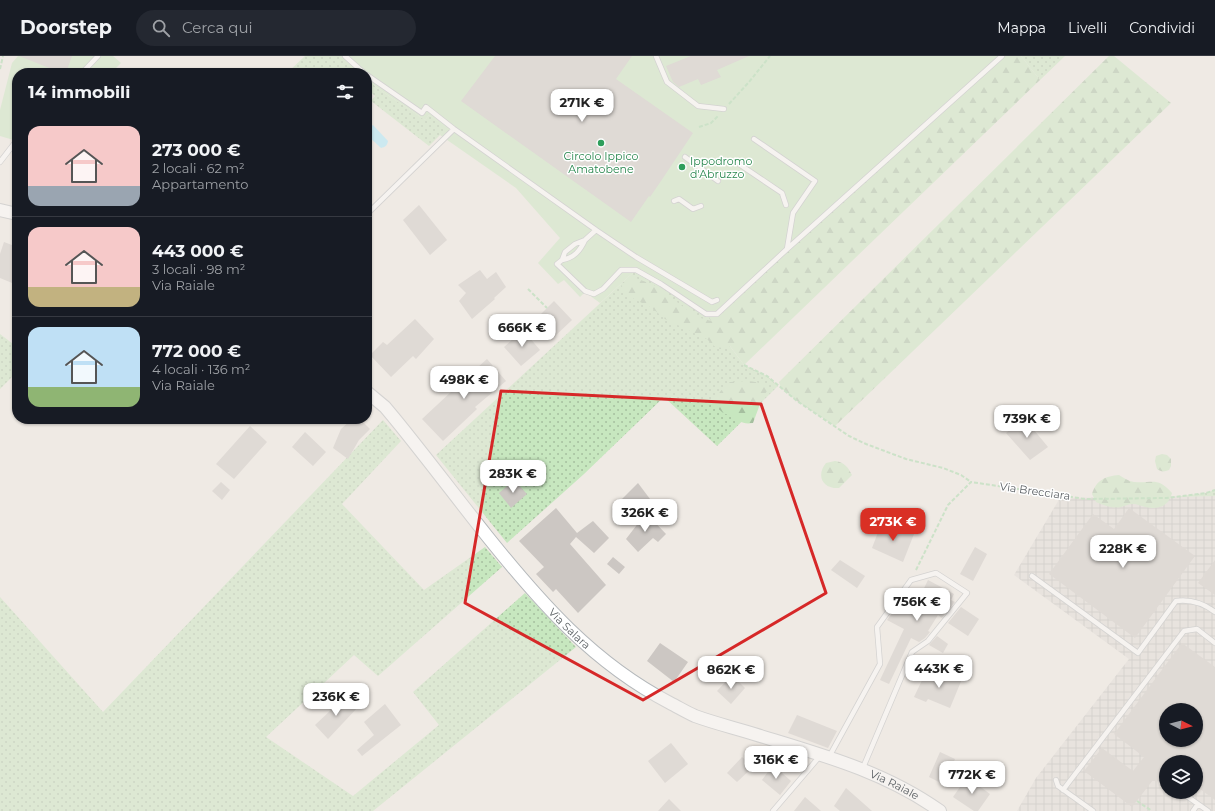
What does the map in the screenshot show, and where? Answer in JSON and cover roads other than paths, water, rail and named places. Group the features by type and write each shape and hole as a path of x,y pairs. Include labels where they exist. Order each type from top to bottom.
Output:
{"street":[{"path":"0,210 12,213"},
{"name":"Via Salara","path":"372,396 385,407 395,419 497,548 545,605 583,643 602,659 628,679 656,696 694,715 846,763"},
{"name":"Via Raiale","path":"846,763 892,783 940,811"}],"lane":[{"path":"87,68 98,56"},
{"path":"345,56 358,68"},
{"path":"656,56 667,82 698,106 724,109"},
{"path":"585,240 580,250 569,259 562,260 557,264 585,291 594,294 603,289 622,270 636,270 661,284 706,314 717,314 787,249 1002,56"},
{"path":"372,78 422,113 426,107 454,129 636,257 712,302 717,300"},
{"path":"372,209 454,129"},
{"path":"754,139 815,181 793,213 787,249"},
{"path":"0,162 12,146"},
{"path":"685,157 718,181"},
{"path":"731,162 736,162 782,194 786,205"},
{"path":"674,201 679,199 693,209 700,206"},
{"path":"562,260 565,252 575,244 585,240 596,230"},
{"path":"773,811 825,756 880,664 877,627 911,580 936,573 967,593 928,641 912,652 862,770"},
{"path":"1032,576 1138,654 1176,601 1196,601 1215,612"},
{"path":"1063,790 1184,631 1197,629 1215,643"},
{"path":"1056,780 1058,786 1093,811"},
{"path":"1191,799 1208,811"},
{"path":"1193,811 1198,804"}],"water":[{"path":"372,126 388,141 385,147 381,148 372,140"}],"place":[{"name":"Circolo Ippico Amatobene","path":"601,143"},
{"name":"Ippodromo d'Abruzzo","path":"682,167"}]}
